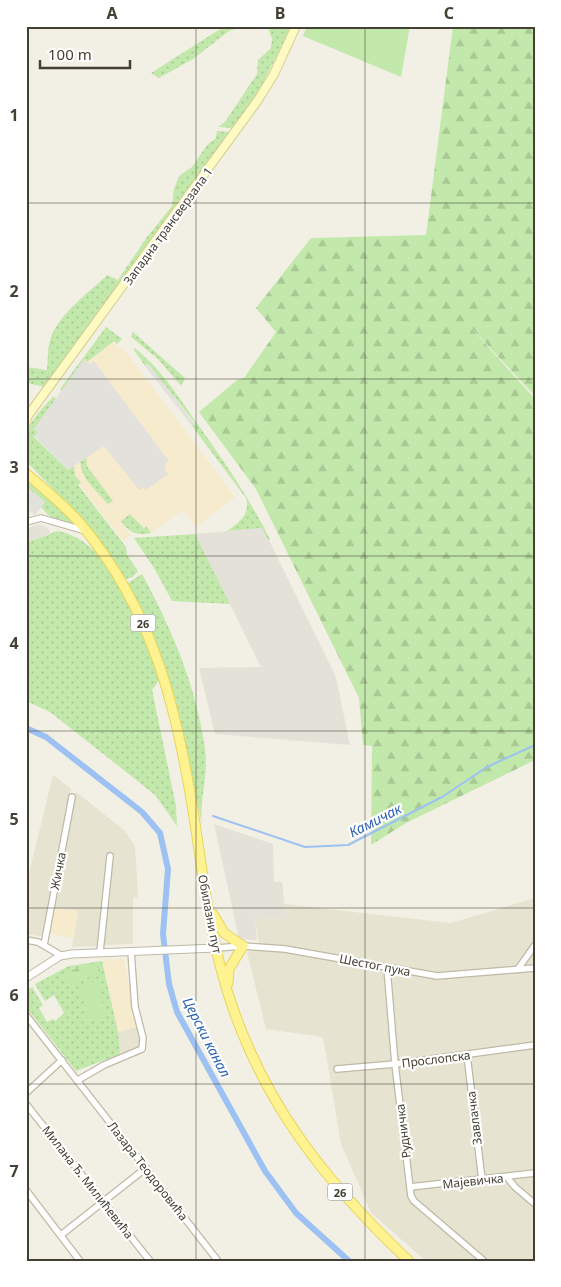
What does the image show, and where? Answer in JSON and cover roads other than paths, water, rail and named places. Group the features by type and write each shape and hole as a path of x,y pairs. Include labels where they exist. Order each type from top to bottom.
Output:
{"main road":[{"name":"Западна трансверзала 1","path":"27,420 258,100 274,74 296,26"},
{"path":"26,466 37,482"},
{"name":"Обилазни пут","path":"26,472 58,500 86,531 116,574 135,606 151,640 168,688 183,748 216,948 227,991 261,1074 296,1135 339,1191 409,1261"},
{"path":"210,910 224,933 243,946 229,969 227,991"}],"street":[{"path":"26,522 41,518 86,531"},
{"name":"Жичка","path":"44,946 72,797"},
{"path":"100,952 110,856"},
{"path":"26,940 44,946 62,956"},
{"path":"518,969 535,945"},
{"name":"Шестог пука","path":"216,948 243,946 285,949 416,973 455,976 535,968"},
{"path":"26,978 62,956 100,952 216,948"},
{"path":"78,1080 104,1065 142,1049 143,1038 136,1008 130,951"},
{"name":"Рудничка","path":"387,968 395,1064 410,1187 414,1201 484,1261"},
{"name":"Лазара Теодоровића","path":"26,1015 218,1261"},
{"name":"Прослопска","path":"337,1069 395,1064 535,1045"},
{"name":"Завлачка","path":"467,1055 482,1180"},
{"path":"26,1093 62,1060"},
{"name":"Милана Ђ. Милићевића","path":"26,1104 150,1261"},
{"path":"61,1235 146,1168"},
{"name":"Мајевичка","path":"410,1187 535,1174"},
{"path":"508,1177 515,1187 535,1204"},
{"path":"26,1190 80,1261"}],"waterway":[{"name":"Церски канал","path":"26,728 46,737 142,812 160,833 168,869 163,934 169,984 177,1012 265,1171 296,1213 349,1261"},
{"name":"Камичак","path":"213,816 305,847 348,845 442,797 487,767 535,745"}]}
